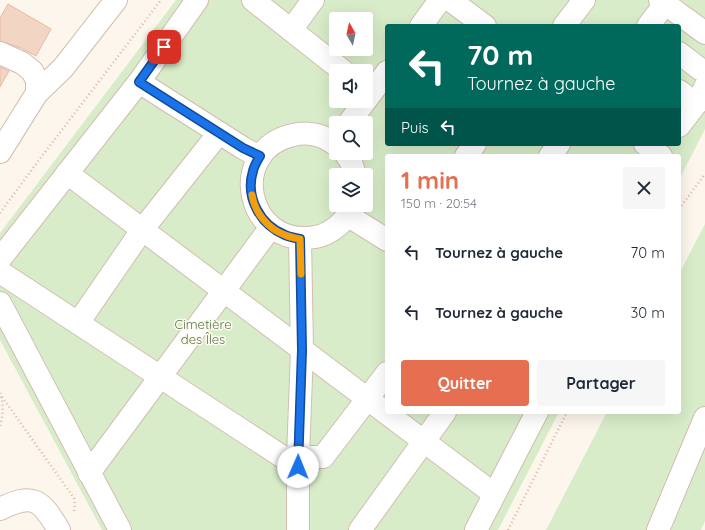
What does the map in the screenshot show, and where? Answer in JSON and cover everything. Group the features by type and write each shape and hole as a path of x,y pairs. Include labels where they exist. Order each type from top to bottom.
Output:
{"street":[{"path":"0,259 139,82 197,0"},
{"path":"253,0 334,64"},
{"path":"290,30 313,0"},
{"path":"422,24 440,0"},
{"path":"450,0 482,24"},
{"path":"566,24 584,0"},
{"path":"0,152 37,93 63,68 111,1"},
{"path":"649,24 664,1 705,33"},
{"path":"0,53 22,63 32,71 36,80 37,93"},
{"path":"681,55 700,70 705,71"},
{"path":"373,89 385,74"},
{"path":"139,82 243,148 260,156"},
{"path":"681,91 700,96 681,123"},
{"path":"78,323 142,230 219,133"},
{"path":"329,140 315,134 299,133 284,137 270,145 260,156 253,171 251,187 253,202 260,216 271,227 285,235 300,239 316,237 331,231 343,221 349,212"},
{"path":"648,146 658,154"},
{"path":"67,173 385,412"},
{"path":"352,212 385,238"},
{"path":"90,473 271,227"},
{"path":"298,530 298,462 302,350 300,239"},
{"path":"0,272 160,377 298,462 324,457 385,376"},
{"path":"0,303 120,530"},
{"path":"387,414 494,494"},
{"path":"360,530 444,414"},
{"path":"476,530 536,414"},
{"path":"658,530 705,418"},
{"path":"0,509 14,502 23,500 32,501 44,507 49,512 58,529"}],"path":[{"path":"0,213 161,0"},
{"path":"681,206 705,174"},
{"path":"0,393 74,498 76,504 74,513 70,519 58,529"},
{"path":"0,426 2,415 2,397"},
{"path":"508,530 566,414"}],"green space":[{"name":"Cimetière des Îles","path":"176,0 705,0 705,129 681,176 681,154 385,154 385,414 558,414 498,530 102,530 0,340 0,233"},
{"path":"705,224 705,521 701,530 546,530 606,414 681,414 681,270"}],"building":[{"path":"8,4 51,29 36,56 21,48 0,41 0,18"},
{"path":"0,67 9,71 0,87"}],"slow traffic":[{"path":"252,195 253,202 260,216 271,227 285,235 300,239 301,274"}],"route":[{"path":"164,47 139,82 243,148 260,156 253,171 251,187 253,202 260,216 271,227 285,235 300,239 302,350 298,467"}]}
